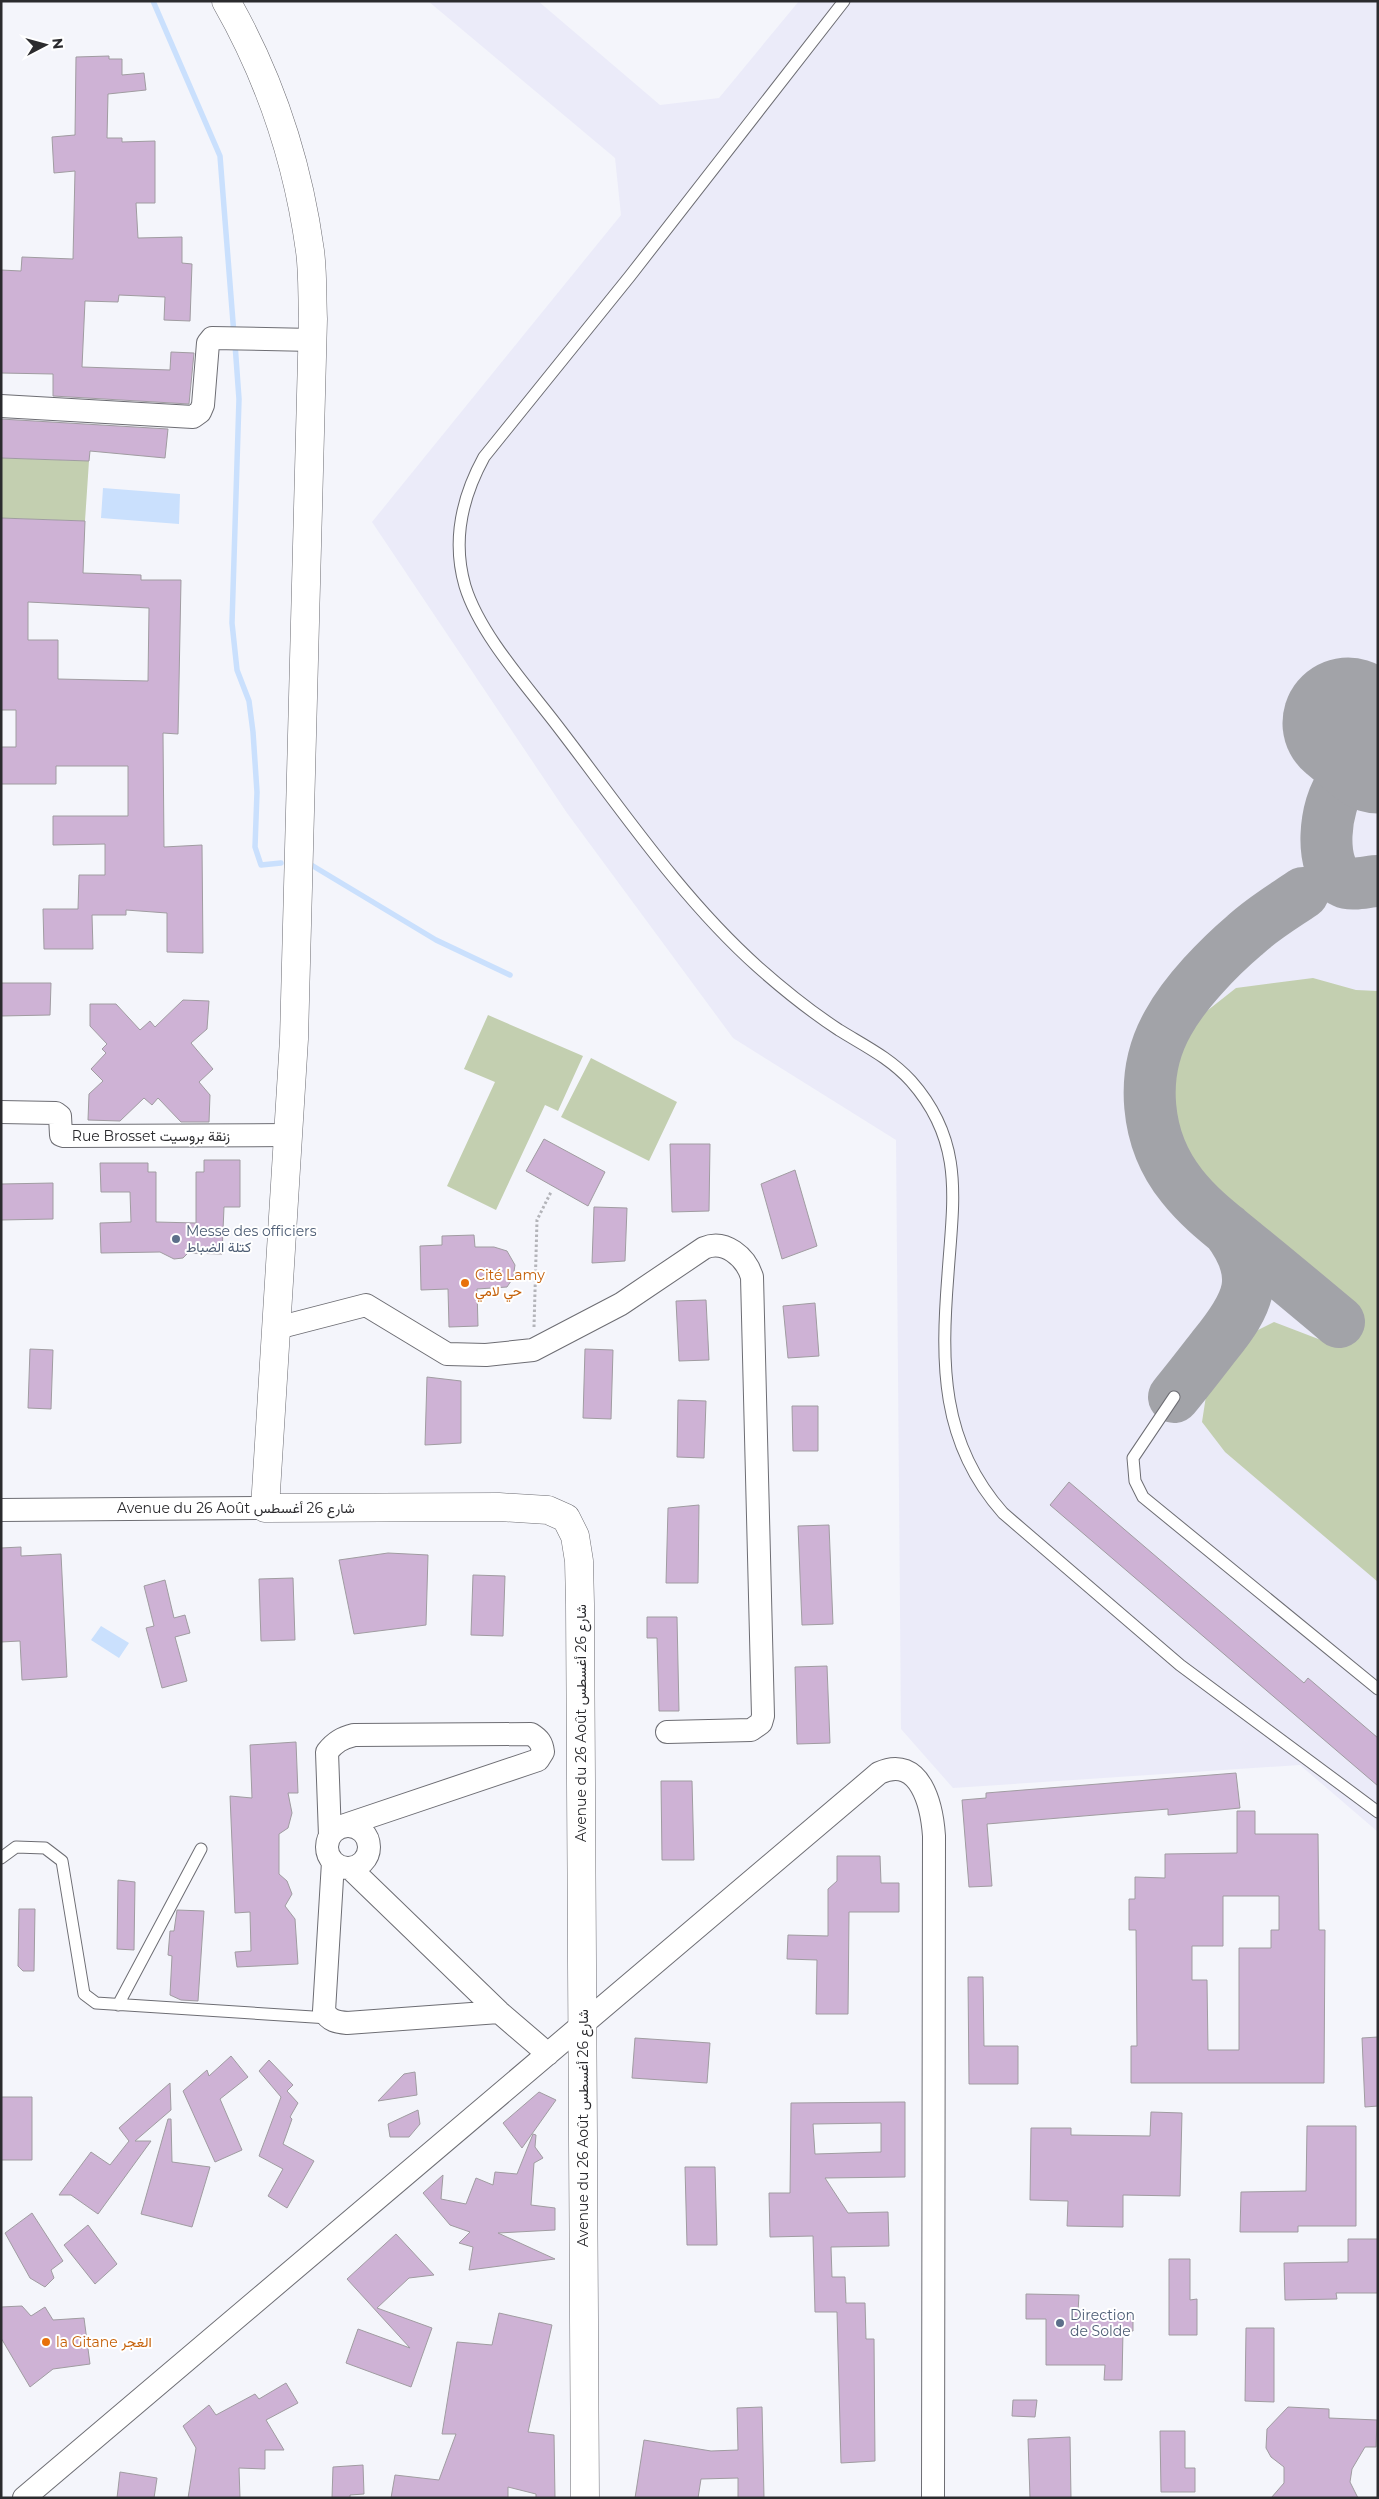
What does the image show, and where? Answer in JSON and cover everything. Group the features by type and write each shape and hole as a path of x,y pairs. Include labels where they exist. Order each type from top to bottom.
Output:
{"street":[{"path":"226,1 240,27 275,105 298,180 311,253 313,340 294,1040 290,1135 265,1508"},
{"path":"1,406 193,417 200,412 203,406 210,340 215,337 235,337 313,340"},
{"name":"Rue Brosset زنقة بروسيت","path":"1,1112 56,1113 60,1116 61,1135 64,1136 290,1135"},
{"path":"277,1328 366,1305 447,1354 486,1355 533,1350 621,1304 711,1245 726,1247 743,1260 749,1268 752,1277 762,1723 751,1730 667,1732"},
{"name":"Avenue du 26 Août شارع 26 أغسطس","path":"1,1510 499,1507 548,1510 566,1518 575,1536 579,1561 585,2498"},
{"path":"337,1830 327,1752 333,1744 343,1738 354,1735 531,1734 538,1738 543,1752 538,1760 337,1830 327,1844 328,1854 499,2012 548,2054"},
{"path":"24,2498 879,1773 888,1769 906,1772 918,1780 933,1813 932,2498"},
{"path":"337,1830 355,1826 363,1831 368,1840 369,1849 366,1858 360,1865 342,1865"},
{"path":"342,1865 324,2011 329,2018 347,2023 499,2012"}],"lane":[{"path":"844,1 630,276 484,457 468,491 460,528 461,565 464,583 470,600 488,633 615,802 706,916 785,990 841,1031 877,1051 893,1063 928,1103 946,1145 954,1190 946,1307 948,1396 958,1442 967,1462 989,1498 1003,1513 1180,1665 1378,1812"},
{"path":"1174,1397 1134,1458 1135,1481 1143,1497 1378,1689"},
{"path":"1,1858 16,1847 45,1848 62,1861 84,1994 96,2003 329,2018"},
{"path":"118,2005 201,1849"}],"path":[{"path":"533,1350 537,1220 552,1192"}],"shaded area":[{"path":"428,1 538,1 660,105 719,98 799,1 1378,1 1378,1832 1300,1765 953,1788 901,1729 896,1140 733,1038 567,813 372,522 621,215 615,158"}],"green space":[{"path":"1,458 89,461 85,521 1,518"},
{"path":"1313,978 1356,990 1378,991 1378,1582 1225,1452 1202,1422 1208,1383 1238,1340 1274,1322 1321,1340 1352,1308 1226,1204 1182,1150 1164,1093 1184,1029 1236,988"},
{"path":"488,1015 583,1056 558,1111 545,1105 496,1210 447,1186 495,1082 464,1069"},
{"path":"591,1058 677,1102 649,1161 561,1117"}],"water":[{"path":"103,488 180,494 179,524 101,518"},
{"path":"101,1626 129,1643 119,1658 91,1640"}],"building":[{"path":"109,56 109,59 122,59 122,75 144,73 146,90 108,94 107,138 122,138 122,142 155,141 155,203 136,203 138,238 182,237 182,263 192,264 190,321 164,320 165,297 119,295 118,302 85,301 82,367 170,370 171,352 194,353 189,404 53,396 53,374 1,373 1,270 21,271 22,257 73,259 75,171 54,173 52,137 75,135 76,57"},
{"path":"1,419 168,429 165,458 90,451 89,461 1,458"},
{"path":"1,518 85,521 83,573 141,575 141,580 181,580 178,734 163,733 164,847 202,845 203,953 167,952 167,913 126,910 126,915 92,915 93,949 44,949 43,909 78,909 79,875 105,875 105,844 53,845 53,816 128,816 128,766 56,766 56,784 1,784 1,747 16,747 16,710 1,710","holes":["28,602 149,608 148,681 58,679 58,640 28,640"]},
{"path":"1,983 51,983 50,1015 1,1016"},
{"path":"183,1000 209,1001 207,1029 191,1043 213,1069 199,1082 210,1095 209,1122 181,1122 158,1098 152,1105 144,1098 120,1121 88,1120 89,1094 103,1081 91,1069 106,1053 102,1049 107,1044 90,1026 90,1004 116,1004 140,1030 150,1021 155,1027"},
{"path":"544,1139 605,1172 588,1206 526,1171"},
{"path":"670,1144 710,1144 709,1211 672,1212"},
{"path":"204,1160 240,1160 240,1207 224,1207 222,1254 188,1253 183,1258 174,1259 160,1252 101,1253 100,1223 131,1222 130,1192 101,1192 100,1163 148,1163 148,1172 156,1172 156,1222 196,1223 196,1172 204,1172"},
{"path":"795,1170 817,1246 782,1259 761,1184"},
{"path":"53,1183 53,1219 1,1220 1,1184"},
{"path":"594,1207 627,1208 625,1261 592,1263"},
{"name":"Cité Lamy حي لامي","path":"474,1235 475,1247 494,1247 507,1251 515,1265 513,1278 507,1287 477,1289 478,1326 449,1327 448,1289 421,1290 420,1246 442,1245 442,1236"},
{"path":"706,1300 709,1360 679,1361 676,1301"},
{"path":"815,1303 819,1356 788,1358 783,1306"},
{"path":"30,1349 53,1350 51,1409 28,1408"},
{"path":"585,1349 613,1350 611,1419 583,1418"},
{"path":"427,1377 461,1381 461,1443 425,1445"},
{"path":"678,1400 706,1401 704,1458 677,1457"},
{"path":"792,1406 818,1406 818,1451 793,1451"},
{"path":"1069,1482 1304,1683 1308,1678 1378,1738 1378,1786 1050,1505"},
{"path":"699,1505 698,1583 666,1583 668,1508"},
{"path":"829,1525 833,1624 802,1625 798,1526"},
{"path":"21,1547 21,1556 61,1554 67,1677 22,1680 20,1641 1,1642 1,1548"},
{"path":"388,1553 428,1555 426,1625 354,1634 339,1560"},
{"path":"473,1575 505,1576 503,1636 471,1635"},
{"path":"293,1578 295,1640 261,1641 259,1579"},
{"path":"165,1580 174,1618 185,1615 190,1633 175,1637 187,1681 162,1688 146,1628 154,1626 144,1586"},
{"path":"647,1617 677,1617 679,1711 659,1711 657,1638 647,1638"},
{"path":"827,1666 830,1743 797,1744 795,1667"},
{"path":"296,1742 298,1793 288,1793 292,1813 288,1828 279,1834 279,1874 287,1881 292,1894 285,1906 295,1919 298,1964 237,1967 235,1952 251,1951 250,1912 235,1913 230,1796 252,1798 250,1745"},
{"path":"1236,1773 1240,1808 1168,1815 1168,1809 987,1824 992,1886 969,1887 962,1800 986,1798 986,1793"},
{"path":"661,1781 692,1781 694,1860 662,1860"},
{"path":"1237,1811 1255,1811 1255,1834 1318,1834 1319,1930 1325,1930 1324,2083 1131,2083 1131,2046 1137,2046 1136,1930 1129,1930 1129,1899 1135,1899 1135,1877 1165,1878 1165,1854 1237,1853","holes":["1223,1896 1279,1896 1279,1930 1271,1930 1271,1948 1239,1948 1239,2050 1208,2050 1207,1980 1192,1980 1192,1946 1223,1946"]},
{"path":"837,1856 880,1856 881,1883 899,1883 899,1912 849,1912 848,2014 816,2014 817,1960 787,1959 788,1935 828,1936 828,1889 837,1881"},
{"path":"118,1880 135,1882 134,1950 117,1949"},
{"path":"19,1909 35,1909 34,1971 23,1971 18,1966"},
{"path":"177,1910 204,1911 198,2001 181,2000 170,1995 172,1956 168,1955 170,1931 174,1931"},
{"path":"968,1977 983,1977 984,2046 1018,2046 1018,2084 969,2084"},
{"path":"1378,2037 1378,2106 1365,2107 1362,2038"},
{"path":"635,2038 710,2043 707,2083 632,2078"},
{"path":"231,2056 248,2077 220,2099 242,2150 215,2162 183,2091 207,2070 209,2076"},
{"path":"269,2060 293,2085 287,2091 298,2103 290,2117 292,2119 283,2144 314,2161 287,2208 268,2196 283,2169 259,2156 281,2097 259,2071"},
{"path":"415,2072 417,2095 378,2101 404,2074"},
{"path":"170,2083 171,2110 135,2141 151,2141 98,2214 71,2195 59,2195 91,2152 110,2165 129,2141 119,2128"},
{"path":"539,2092 556,2100 522,2148 503,2123"},
{"path":"1,2097 32,2097 32,2160 1,2160"},
{"path":"905,2102 905,2177 825,2178 848,2213 888,2212 889,2246 831,2247 832,2277 845,2277 846,2303 865,2303 866,2339 874,2339 875,2461 841,2463 837,2312 815,2312 813,2236 770,2237 769,2193 790,2193 791,2103","holes":["881,2123 881,2152 815,2154 813,2124"]},
{"path":"418,2110 420,2124 409,2137 390,2137 388,2124"},
{"path":"1151,2112 1182,2113 1180,2196 1123,2195 1123,2227 1067,2226 1068,2201 1030,2200 1031,2128 1071,2128 1071,2135 1150,2136"},
{"path":"168,2119 171,2119 172,2162 210,2167 192,2227 141,2214"},
{"path":"1307,2126 1356,2126 1356,2226 1298,2226 1298,2232 1240,2232 1241,2192 1306,2191"},
{"path":"533,2134 536,2135 535,2147 543,2158 534,2163 531,2205 555,2208 555,2230 498,2233 555,2259 469,2270 473,2247 459,2243 470,2232 450,2225 423,2193 443,2175 441,2199 466,2204 476,2178 493,2185 495,2172 517,2174"},
{"path":"685,2167 715,2167 717,2245 687,2245"},
{"path":"32,2213 63,2261 51,2270 54,2278 45,2287 30,2278 5,2233"},
{"path":"88,2225 117,2264 95,2284 64,2245"},
{"path":"396,2234 434,2275 409,2278 377,2308 432,2328 411,2387 346,2363 358,2329 410,2348 347,2279"},
{"path":"1348,2239 1378,2239 1378,2293 1336,2293 1337,2299 1285,2300 1284,2263 1348,2262"},
{"path":"1169,2259 1190,2259 1190,2300 1197,2299 1197,2335 1169,2335"},
{"path":"1026,2294 1079,2295 1078,2312 1133,2314 1133,2331 1123,2331 1122,2380 1104,2380 1105,2365 1046,2365 1046,2319 1026,2319"},
{"name":"la Gitane الغجر","path":"22,2306 31,2316 45,2307 53,2320 84,2318 90,2364 53,2369 30,2387 1,2338 1,2307"},
{"path":"499,2313 552,2325 528,2432 554,2435 555,2498 536,2498 536,2494 508,2487 508,2498 391,2498 395,2475 439,2480 456,2434 442,2434 457,2342 492,2345"},
{"path":"1246,2328 1274,2328 1274,2402 1245,2401"},
{"path":"286,2383 298,2403 266,2420 284,2450 265,2450 265,2469 239,2468 240,2498 188,2498 196,2448 183,2426 209,2405 216,2415 255,2394 259,2399"},
{"path":"1013,2400 1037,2400 1035,2417 1012,2416"},
{"path":"762,2407 764,2498 738,2498 738,2478 701,2479 698,2498 635,2498 644,2440 711,2451 738,2450 737,2408"},
{"path":"1288,2407 1329,2409 1329,2418 1377,2420 1376,2447 1365,2447 1352,2469 1350,2482 1358,2498 1271,2498 1284,2483 1284,2467 1271,2457 1266,2448 1267,2429"},
{"path":"1160,2431 1185,2431 1185,2468 1195,2468 1195,2492 1161,2492"},
{"path":"1070,2437 1071,2498 1030,2498 1028,2439"},
{"path":"363,2465 364,2494 350,2495 350,2498 332,2498 333,2467"},
{"path":"120,2472 157,2478 154,2498 117,2498"}],"waterway":[{"path":"153,1 220,156 234,335"},
{"path":"235,344 239,399 232,623 237,670 249,701 253,732 257,792 255,847 261,865 281,863"},
{"path":"313,866 436,940 510,975"}],"taxiway":[{"path":"1378,755 1350,776 1336,793 1331,805 1326,835 1330,864 1335,875 1347,883 1378,881"},
{"path":"1303,893 1273,913 1235,944 1213,965 1183,999 1168,1023 1159,1043 1153,1064 1150,1106 1160,1148 1182,1186 1220,1224 1339,1322"},
{"path":"1174,1397 1227,1330 1243,1302 1247,1289 1248,1275 1245,1261 1227,1229"}],"runway":[{"path":"1348,723 1378,748"}],"place":[{"name":"Messe des officiers كتلة الضباط","path":"176,1239"},
{"name":"Cité Lamy حي لامي","path":"465,1283"},
{"name":"Direction de Solde","path":"1060,2323"},
{"name":"la Gitane الغجر","path":"46,2342"}]}
